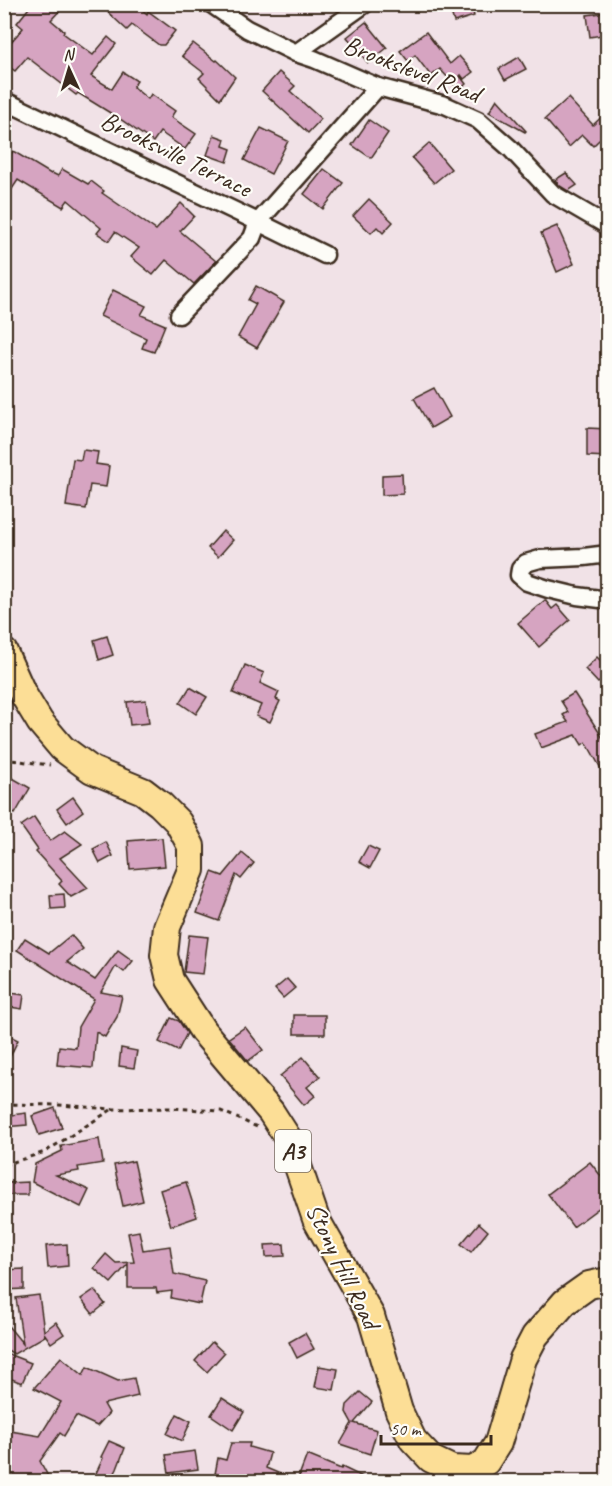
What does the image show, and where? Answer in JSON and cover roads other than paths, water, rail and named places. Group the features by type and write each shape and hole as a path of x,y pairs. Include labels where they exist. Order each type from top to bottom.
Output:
{"main road":[{"name":"Stony Hill Road","path":"4,652 23,694 40,722 62,748 92,770 142,792 160,804 178,822 191,846 191,870 167,927 164,955 170,980 203,1030 271,1112 289,1140 316,1219 371,1316 399,1412 413,1440 431,1458 453,1469 473,1470 486,1462 498,1443 523,1359 535,1336 565,1302 589,1285 608,1281"}],"street":[{"name":"Brookslevel Road","path":"211,4 247,29 296,53 378,87 445,105 478,120 511,149 554,194 608,226"},
{"path":"296,53 364,4"},
{"name":"Brooksville Terrace","path":"5,101 258,222 378,87"},
{"path":"179,315 252,238 258,222 325,255"},
{"path":"608,554 540,559 526,563 520,569 519,575 526,582 548,589 608,600"}]}
